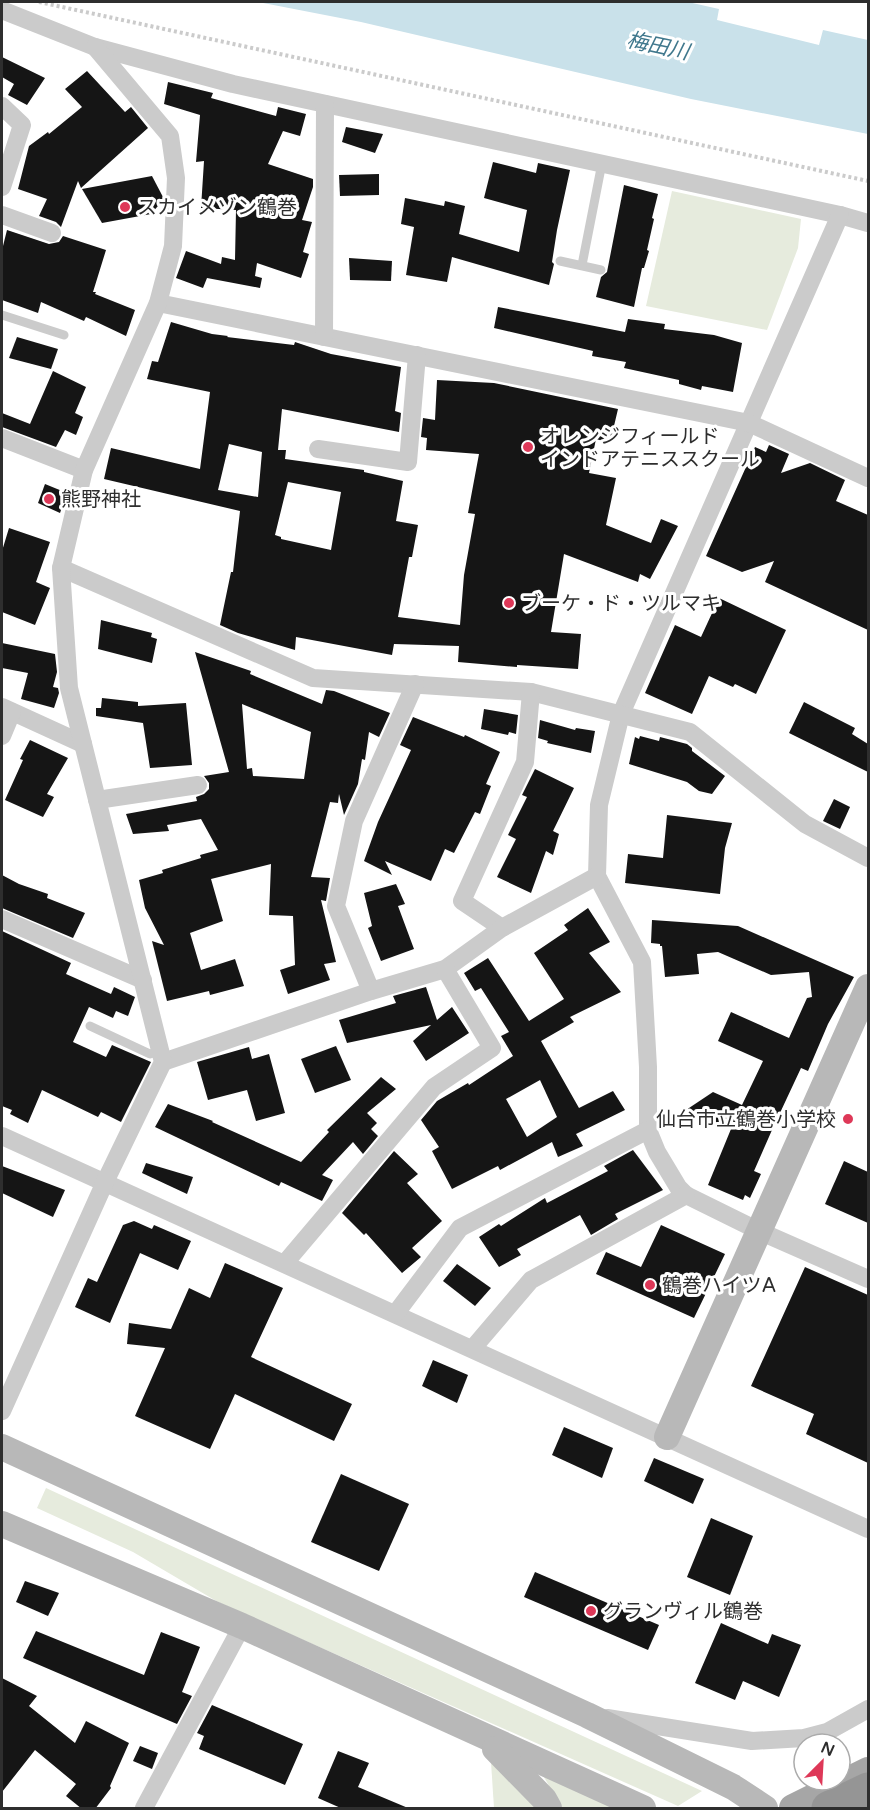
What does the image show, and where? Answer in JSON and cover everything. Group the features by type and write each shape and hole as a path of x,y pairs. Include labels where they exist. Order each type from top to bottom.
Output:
{"highway":[{"path":"828,1809 868,1789"}],"main road":[{"path":"793,1809 868,1771"}],"street":[{"path":"2,10 95,47 233,84 840,215 868,223"},
{"path":"2,1411 162,1056 69,688 61,568 84,470 158,303 172,246 176,178 170,136 95,47"},
{"path":"324,336 325,105"},
{"path":"2,106 22,125 2,187"},
{"path":"2,215 52,232"},
{"path":"840,215 621,714 599,805 597,876 642,962 648,1067 648,1130 657,1152 678,1186 686,1195 759,1231 868,1279"},
{"path":"158,303 749,423 868,478"},
{"path":"318,449 408,462 417,355"},
{"path":"2,438 84,470"},
{"path":"61,568 313,678 531,692 690,732 805,824 868,858"},
{"path":"371,991 336,906 354,821 415,684"},
{"path":"502,928 462,901 525,762 531,692"},
{"path":"2,736 7,710 83,744"},
{"path":"98,800 198,785"},
{"path":"162,1056 446,969 502,928 597,876"},
{"path":"2,919 143,980"},
{"path":"285,1263 434,1087 492,1048 446,969"},
{"path":"667,1437 868,987"},
{"path":"396,1313 460,1228 648,1130"},
{"path":"2,1136 868,1529"},
{"path":"473,1348 531,1280 686,1195"},
{"path":"2,1448 587,1715 733,1787 765,1809"},
{"path":"2,1524 242,1626 643,1809"},
{"path":"144,1809 242,1626"},
{"path":"587,1715 752,1741 804,1738 827,1732 868,1709"},
{"path":"484,1738 544,1799 549,1809"}],"lane":[{"path":"582,265 602,163"},
{"path":"560,261 601,270"},
{"path":"2,315 64,335"},
{"path":"90,1026 150,1054 162,1056"}],"path":[{"path":"37,2 868,181"}],"shaded area":[{"path":"672,191 801,219 798,248 767,330 646,306"},
{"path":"46,1488 702,1791 678,1806 218,1602 133,1552 37,1508"},
{"path":"491,1762 540,1808 494,1808"},
{"path":"541,1772 618,1808 562,1808"}],"water":[{"name":"梅田川","path":"258,2 688,2 719,9 717,20 819,45 823,30 868,40 868,134 691,99 361,22"}],"building":[{"path":"2,57 45,78 27,105 8,95 14,84 2,77"},
{"path":"87,71 125,112 131,107 148,128 81,188 78,181 61,227 56,222 39,216 47,199 18,189 29,146 48,132 49,134 82,107 65,89"},
{"path":"168,82 213,93 211,98 276,116 278,107 306,114 300,136 283,131 268,164 313,179 313,187 302,220 312,222 303,252 309,254 301,278 257,263 255,276 262,278 260,288 207,278 203,288 176,278 186,251 221,264 222,257 235,260 236,210 201,208 204,161 196,162 200,115 164,104"},
{"path":"346,127 383,134 375,153 342,142"},
{"path":"493,162 536,173 538,163 570,170 557,230 552,262 554,264 549,285 452,257 447,282 406,275 414,227 401,224 405,198 444,206 445,201 465,206 459,234 519,252 527,210 484,198"},
{"path":"379,174 379,195 340,196 339,175"},
{"name":"スカイメゾン鶴巻","path":"152,176 164,199 151,214 102,223 82,189"},
{"path":"624,185 658,194 652,218 654,219 647,250 649,251 644,268 642,268 634,307 596,297 601,277 607,272"},
{"path":"7,230 49,244 59,242 63,236 106,250 93,292 135,310 126,336 86,317 84,321 41,302 38,313 2,300 2,250"},
{"path":"349,258 392,261 391,281 350,280"},
{"path":"498,307 625,332 628,319 665,324 664,329 714,335 742,343 733,392 702,386 701,390 679,384 679,380 624,368 626,362 592,356 593,351 494,328"},
{"path":"171,322 227,337 294,345 295,342 331,354 401,367 395,411 401,413 399,432 282,409 278,450 286,450 285,459 364,470 364,472 403,481 396,521 418,525 412,557 409,557 398,617 460,625 464,575 475,514 468,513 479,454 426,450 427,438 421,437 423,418 435,420 437,380 494,383 618,409 610,443 596,439 589,473 616,478 606,525 651,543 661,519 678,526 650,579 640,574 638,582 564,554 551,632 581,634 578,669 458,662 459,646 394,644 392,655 296,637 295,650 238,633 220,625 231,572 233,572 240,511 104,479 111,448 200,469 210,392 147,379 152,361 158,362","holes":["229,444 262,452 258,497 218,490","288,482 341,492 331,550 281,539 275,535"]},
{"path":"17,337 58,349 51,369 9,358"},
{"path":"53,371 86,387 75,413 83,417 76,435 65,430 56,447 2,427 2,413 30,424"},
{"path":"769,445 789,454 781,473 810,463 845,480 836,501 868,515 868,630 765,582 774,561 742,572 706,556 755,447 766,452"},
{"path":"45,484 67,493 60,513 38,503"},
{"path":"9,528 50,542 36,582 50,588 35,625 2,612 2,551"},
{"path":"719,598 786,630 756,694 735,684 733,687 709,676 692,714 645,693 675,625 701,637"},
{"path":"101,620 152,633 151,637 157,639 152,663 98,649"},
{"path":"2,643 55,654 57,672 53,687 58,688 59,693 54,708 21,699 28,673 2,668"},
{"path":"195,652 251,671 250,674 322,704 326,690 334,691 390,713 379,737 369,732 365,760 362,759 358,784 344,815 339,794 338,803 330,802 311,877 330,878 326,901 321,900 336,962 324,964 330,980 288,994 280,970 295,965 293,916 269,915 271,864 211,879 223,921 190,933 201,970 235,959 244,986 210,995 209,991 167,1001 152,941 164,945 145,908 139,880 163,873 162,870 201,858 200,855 218,850 201,819 167,825 169,831 133,834 126,814 197,801 196,797 209,789 209,783 204,776 229,772","holes":["242,704 311,732 304,779 253,776 252,768 247,769"]},
{"path":"102,698 138,702 138,706 186,703 192,765 150,768 143,723 96,716 96,708 101,708"},
{"path":"804,702 855,728 852,734 868,744 868,772 789,733"},
{"path":"484,709 518,715 516,734 509,732 508,735 481,729"},
{"path":"413,717 464,737 465,735 500,752 486,784 491,786 480,814 475,812 454,853 445,849 431,881 385,861 392,875 364,861 378,822 411,750 400,745"},
{"path":"540,720 575,730 576,728 595,731 591,753 547,743 548,741 538,738"},
{"path":"640,736 659,741 660,737 687,744 692,751 725,776 712,794 699,791 687,782 629,764 635,737 639,739"},
{"path":"30,740 68,758 47,794 54,797 43,817 5,800 23,760 20,759"},
{"path":"535,769 574,788 553,831 559,834 553,855 546,851 531,893 497,877 516,839 508,835 527,797 522,795"},
{"path":"834,799 850,807 840,829 823,821"},
{"path":"667,815 732,823 725,848 720,894 625,883 628,854 663,858"},
{"path":"2,875 19,884 48,894 47,898 85,913 73,938 2,908"},
{"path":"396,884 405,904 398,906 414,949 381,961 368,928 372,926 364,893"},
{"path":"588,908 610,942 589,953 621,992 570,1017 574,1022 541,1041 579,1108 613,1091 625,1110 576,1134 583,1146 558,1157 552,1142 500,1170 498,1166 452,1189 432,1151 439,1147 421,1120 437,1101 468,1083 469,1085 513,1056 501,1036 509,1032 481,988 475,991 464,973 488,958 529,1021 564,999 534,953 568,930 564,925","holes":["540,1080 557,1117 527,1137 506,1099"]},
{"path":"652,920 738,926 854,977 828,1024 808,1071 801,1068 754,1171 761,1174 750,1198 745,1195 743,1200 708,1185 731,1129 686,1110 713,1092 742,1105 763,1061 718,1041 731,1012 789,1038 807,998 812,997 809,972 771,975 718,952 697,954 699,974 665,977 662,946 651,943"},
{"path":"2,931 71,963 66,974 111,994 114,987 135,997 128,1016 116,1011 113,1018 89,1007 73,1042 106,1057 112,1045 151,1062 121,1122 101,1112 98,1117 42,1090 28,1123 10,1114 12,1110 2,1106"},
{"path":"426,987 437,1020 452,1007 469,1033 426,1061 413,1041 431,1025 347,1043 339,1020 396,1003 393,996"},
{"path":"336,1046 351,1080 315,1093 301,1059"},
{"path":"249,1047 252,1059 269,1054 285,1113 256,1121 247,1090 208,1100 197,1062"},
{"path":"381,1077 396,1089 367,1113 377,1123 371,1129 378,1136 363,1154 353,1142 322,1175 333,1180 322,1201 281,1182 279,1186 155,1127 168,1104 213,1121 301,1162 329,1132 327,1130"},
{"path":"633,1150 663,1190 615,1214 618,1219 591,1235 580,1215 517,1249 521,1255 499,1267 479,1237 545,1198 547,1203 608,1171 604,1166"},
{"path":"394,1151 418,1174 407,1183 442,1221 412,1248 421,1257 402,1273 366,1233 364,1235 342,1213"},
{"path":"844,1161 868,1172 868,1223 825,1204"},
{"path":"146,1163 193,1177 187,1194 142,1173"},
{"path":"2,1166 65,1190 53,1217 2,1193"},
{"path":"134,1221 152,1229 154,1225 191,1241 178,1270 140,1253 110,1323 75,1307 88,1278 97,1282 123,1225"},
{"path":"661,1225 725,1254 694,1318 596,1274 606,1252 641,1267"},
{"path":"225,1263 283,1288 251,1357 352,1404 334,1441 235,1394 210,1449 135,1416 165,1348 127,1344 129,1323 171,1329 189,1288 210,1298"},
{"path":"457,1264 491,1288 475,1306 443,1281"},
{"path":"805,1267 868,1295 868,1463 806,1434 814,1414 751,1386"},
{"path":"433,1360 468,1375 457,1403 422,1386"},
{"path":"564,1427 613,1448 602,1478 552,1455"},
{"path":"654,1458 704,1479 693,1504 644,1481"},
{"path":"341,1474 409,1504 379,1571 311,1542"},
{"path":"711,1518 753,1536 730,1595 687,1577"},
{"name":"グランヴィル鶴巻","path":"535,1572 659,1625 648,1650 524,1597"},
{"path":"25,1581 59,1593 48,1616 16,1602"},
{"path":"721,1623 768,1644 772,1634 801,1645 779,1697 743,1681 735,1700 695,1683"},
{"path":"36,1631 144,1675 161,1632 200,1647 182,1692 192,1696 177,1724 23,1658"},
{"path":"2,1678 37,1696 29,1706 75,1743 86,1721 129,1743 111,1788 95,1809 82,1809 66,1796 76,1784 35,1750 2,1792"},
{"path":"212,1705 303,1744 285,1785 199,1749 204,1736 197,1733"},
{"path":"140,1746 158,1753 152,1769 133,1761"},
{"path":"338,1751 369,1763 358,1787 408,1808 343,1809 318,1798"}],"place":[{"name":"スカイメゾン鶴巻","path":"125,207"},
{"name":"オレンジフィールド インドアテニススクール","path":"528,447"},
{"name":"熊野神社","path":"49,499"},
{"name":"ブーケ・ド・ツルマキ","path":"509,603"},
{"name":"仙台市立鶴巻小学校","path":"848,1119"},
{"name":"鶴巻ハイツA","path":"650,1285"},
{"name":"グランヴィル鶴巻","path":"591,1611"}]}
